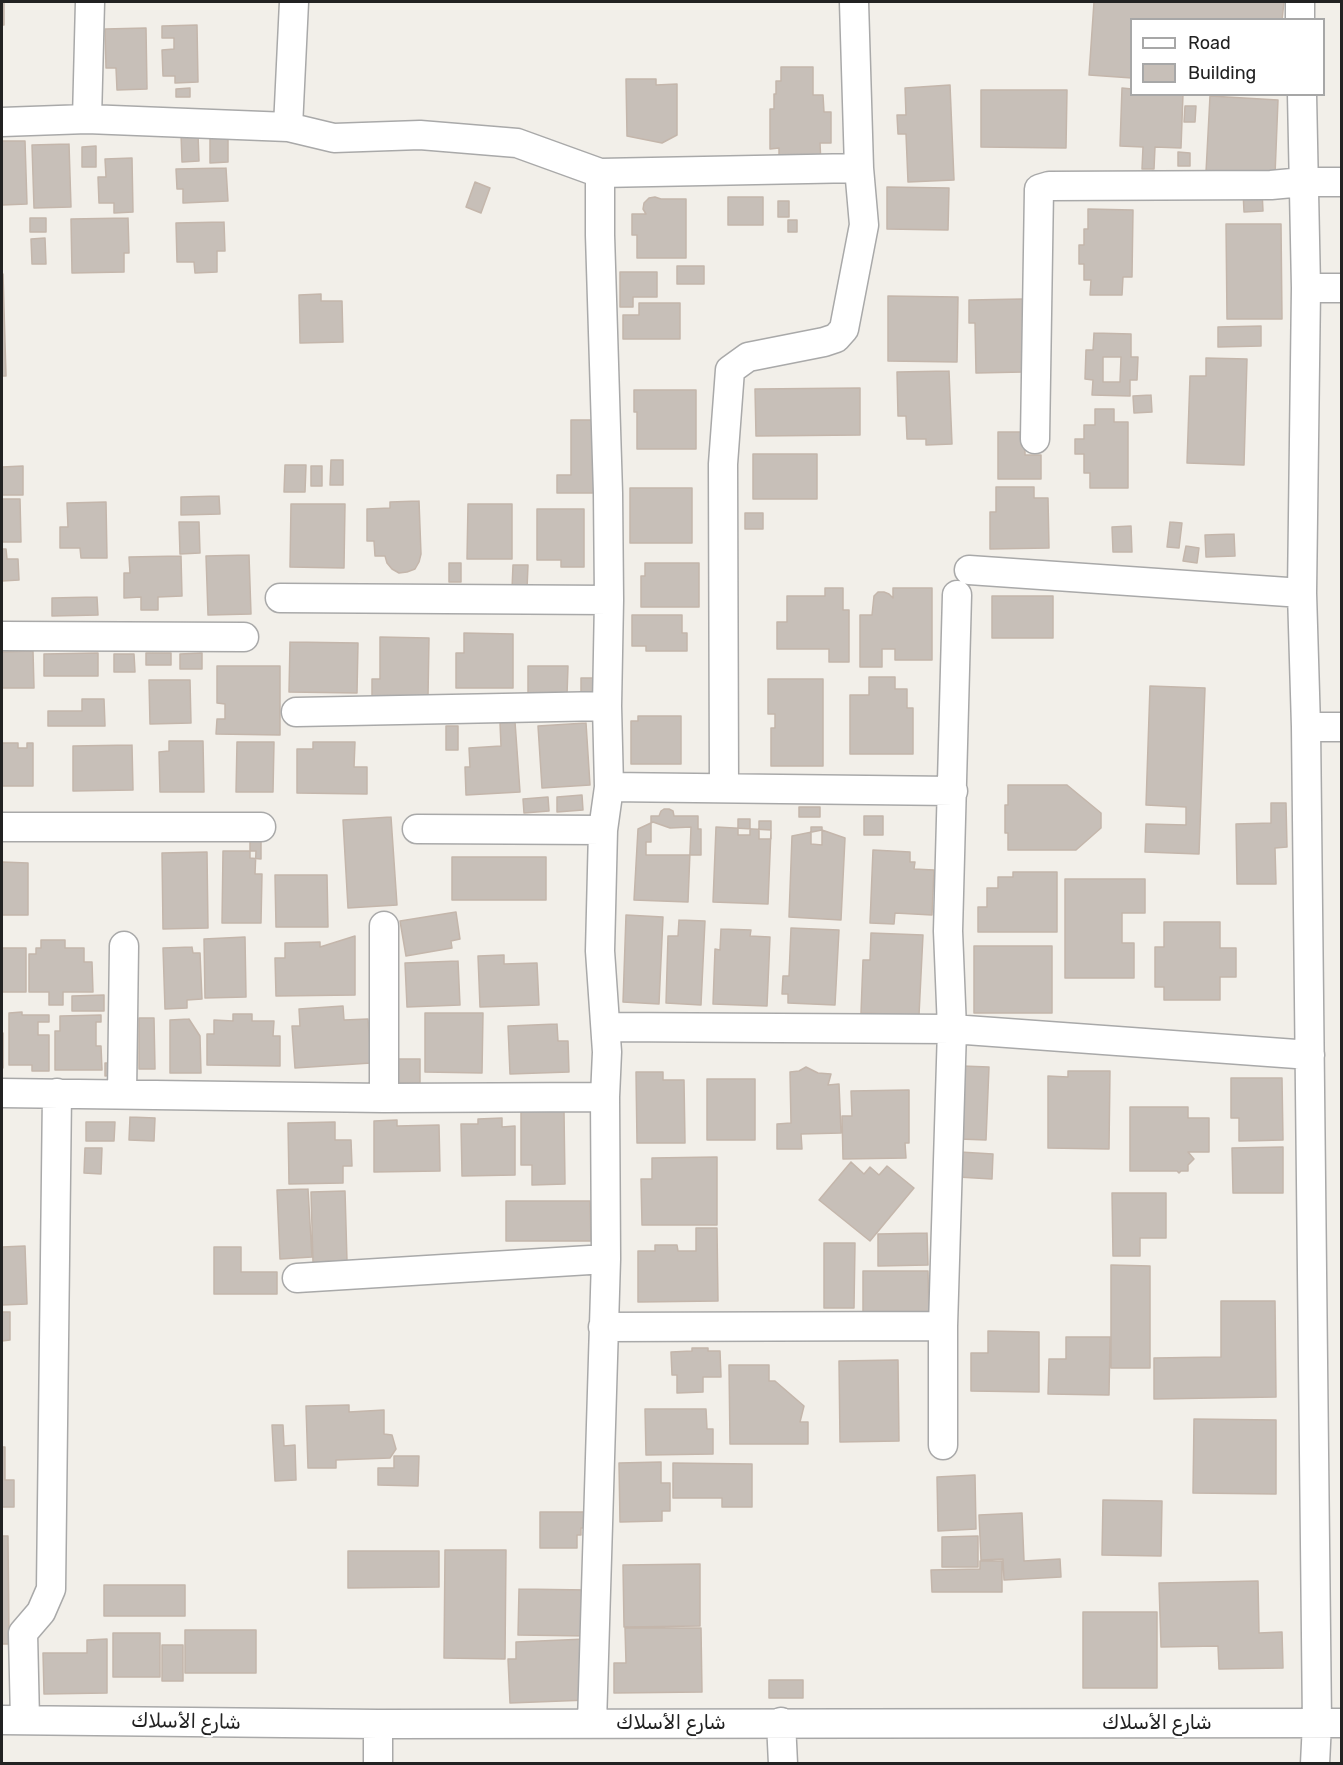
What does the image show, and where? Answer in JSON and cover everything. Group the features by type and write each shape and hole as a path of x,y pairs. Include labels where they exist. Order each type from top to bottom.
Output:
{"street":[{"path":"87,118 90,2"},
{"path":"288,127 294,2"},
{"path":"724,787 723,464 730,370 748,357 836,338 844,328 864,225 859,168 854,2"},
{"path":"1300,2 1300,18"},
{"path":"1302,96 1306,288 1302,593 1310,1055 1329,1723 1315,1764"},
{"path":"2,122 87,118 288,127 334,138 420,135 517,143 600,173 859,168"},
{"path":"592,1723 606,1259 607,1052 600,951 603,830 609,787 607,706 609,600 600,173"},
{"path":"1035,439 1039,189 1049,186 1271,185 1341,182"},
{"path":"1306,288 1341,288"},
{"path":"944,1445 943,1326 951,1029 948,931 963,583 1302,593"},
{"path":"280,598 609,600"},
{"path":"2,636 244,637"},
{"path":"296,712 607,706"},
{"path":"1306,727 1341,727"},
{"path":"609,787 953,791"},
{"path":"2,826 261,826"},
{"path":"417,829 603,830"},
{"path":"384,926 384,1098"},
{"path":"122,1094 124,946"},
{"path":"606,1027 951,1029 1310,1055"},
{"path":"2,1093 384,1098 605,1097"},
{"path":"14,1720 23,1633 41,1612 51,1589 57,1093"},
{"path":"297,1278 606,1259"},
{"path":"603,1327 943,1326"},
{"name":"شارع الأسلاك","path":"14,1720 378,1724 1329,1723"},
{"path":"781,1722 783,1764"},
{"path":"378,1724 378,1764"}],"building":[{"path":"2,2 4,2 4,25 2,25"},
{"path":"1094,2 1284,2 1282,18 1130,18 1130,78 1089,75"},
{"path":"197,25 198,82 175,83 175,76 163,76 162,50 174,49 174,38 162,38 162,26"},
{"path":"146,28 147,89 117,90 116,68 106,68 105,29"},
{"path":"781,67 813,67 813,95 823,95 824,112 831,112 831,143 820,143 821,164 779,164 779,148 770,149 770,109 774,109 776,81 781,81"},
{"path":"626,79 656,79 656,85 677,84 677,135 662,143 627,136"},
{"path":"950,85 954,180 908,182 906,134 898,134 897,115 906,115 905,88"},
{"path":"190,88 190,97 176,97 176,89"},
{"path":"1122,88 1130,89 1130,96 1183,96 1181,148 1155,147 1154,169 1142,169 1143,147 1120,146"},
{"path":"981,90 1067,90 1066,148 981,147"},
{"path":"1210,96 1278,100 1275,175 1206,172"},
{"path":"1185,106 1196,106 1195,122 1184,122"},
{"path":"181,134 198,134 199,161 182,162"},
{"path":"210,134 228,134 228,162 210,163"},
{"path":"2,141 25,141 27,204 2,205"},
{"path":"69,144 71,207 34,208 32,145"},
{"path":"96,146 96,167 82,167 82,147"},
{"path":"1178,152 1190,153 1190,166 1178,166"},
{"path":"132,158 133,212 114,213 114,203 99,203 98,177 106,177 105,159"},
{"path":"226,168 228,201 183,203 183,189 177,189 176,169"},
{"path":"475,182 490,188 481,213 466,207"},
{"path":"887,187 949,188 948,230 887,229"},
{"path":"1243,191 1262,191 1263,211 1244,212"},
{"path":"728,197 763,197 763,225 728,225"},
{"path":"649,198 686,199 686,258 637,258 637,235 632,235 632,214 646,214 643,209 644,203"},
{"path":"778,201 789,201 789,217 778,217"},
{"path":"1088,209 1133,210 1132,277 1123,277 1122,295 1090,295 1091,280 1084,280 1084,264 1079,264 1079,245 1084,245 1084,229 1088,229"},
{"path":"30,218 46,218 46,232 30,232"},
{"path":"128,218 129,253 124,253 124,272 72,273 71,219"},
{"path":"788,220 797,220 797,232 788,232"},
{"path":"224,222 225,251 217,251 217,272 195,273 194,262 177,262 176,223"},
{"path":"1226,224 1281,224 1282,319 1227,319"},
{"path":"45,238 46,264 32,264 31,239"},
{"path":"677,266 704,266 704,284 677,284"},
{"path":"620,272 657,272 657,297 633,297 633,307 620,307"},
{"path":"3,274 6,376 2,376"},
{"path":"321,294 321,301 342,301 343,342 300,343 299,295"},
{"path":"888,296 958,297 957,362 888,361"},
{"path":"1023,299 1023,372 976,373 975,323 969,323 969,300"},
{"path":"639,303 680,303 680,339 623,339 623,315 639,315"},
{"path":"1261,326 1261,346 1218,347 1218,327"},
{"path":"1094,333 1131,334 1131,357 1138,357 1137,380 1130,380 1130,396 1092,395 1093,380 1085,379 1086,350 1093,350","holes":["1103,357 1121,357 1120,382 1103,382"]},
{"path":"1206,358 1247,359 1244,465 1187,463 1190,376 1206,376"},
{"path":"949,371 952,444 926,445 926,439 907,439 906,416 898,416 897,372"},
{"path":"860,388 860,435 756,436 755,389"},
{"path":"634,390 696,390 696,449 637,449 637,412 634,412"},
{"path":"1151,395 1152,412 1134,413 1133,396"},
{"path":"1095,409 1114,409 1114,422 1128,422 1128,488 1090,488 1090,473 1084,473 1084,454 1075,454 1075,439 1084,439 1084,425 1095,425"},
{"path":"571,420 602,420 602,493 557,493 557,475 571,475"},
{"path":"998,432 1025,432 1025,455 1041,455 1041,479 998,479"},
{"path":"753,454 817,454 817,499 753,499"},
{"path":"331,460 343,460 343,485 330,485"},
{"path":"285,465 306,465 305,492 284,492"},
{"path":"23,466 23,495 2,495 2,467"},
{"path":"311,466 322,466 322,486 311,486"},
{"path":"996,487 1034,487 1034,498 1048,498 1049,548 990,549 990,512 996,512"},
{"path":"630,488 692,488 692,543 630,543"},
{"path":"219,496 220,514 181,515 181,497"},
{"path":"2,499 20,499 21,542 2,542"},
{"path":"419,501 421,554 419,562 415,569 399,573 387,563 385,556 375,556 374,541 367,541 367,509 390,508 390,502"},
{"path":"106,502 107,558 81,558 80,548 60,548 60,527 68,527 67,503"},
{"path":"291,504 345,504 344,568 290,567"},
{"path":"468,504 512,504 512,559 467,559"},
{"path":"537,509 584,509 584,567 561,567 561,560 537,560"},
{"path":"745,513 763,513 763,529 745,529"},
{"path":"179,522 199,522 200,553 180,554"},
{"path":"1170,522 1182,523 1179,548 1167,547"},
{"path":"1131,526 1132,552 1113,552 1112,527"},
{"path":"1234,534 1235,556 1206,557 1205,535"},
{"path":"1186,546 1199,548 1197,563 1183,561"},
{"path":"2,549 6,549 7,559 18,559 19,580 2,581"},
{"path":"249,555 251,614 208,615 206,556"},
{"path":"181,556 182,596 158,597 158,610 141,610 141,597 124,598 124,573 130,573 129,557"},
{"path":"449,563 461,563 461,582 449,582"},
{"path":"645,563 699,563 699,607 641,607 641,576 645,576"},
{"path":"513,565 528,565 527,589 512,589"},
{"path":"825,588 843,588 843,610 849,610 849,662 829,662 829,649 777,649 777,622 787,622 787,596 825,596"},
{"path":"893,588 932,588 932,660 895,660 895,649 882,649 882,667 860,667 860,615 872,615 874,596 878,592 889,594 893,598"},
{"path":"992,596 1053,596 1053,638 992,638"},
{"path":"97,597 98,615 52,616 52,598"},
{"path":"632,615 682,615 682,633 687,633 687,651 646,651 646,646 632,646"},
{"path":"464,633 513,634 513,688 456,688 456,653 464,653"},
{"path":"380,637 429,638 428,697 372,697 372,679 380,679"},
{"path":"290,642 358,643 357,693 289,692"},
{"path":"33,651 34,688 2,688 2,652"},
{"path":"98,653 98,676 44,676 44,654"},
{"path":"146,653 171,653 171,665 146,665"},
{"path":"202,653 202,669 180,669 180,654"},
{"path":"114,654 134,654 135,672 114,672"},
{"path":"217,666 280,666 280,735 216,734 217,719 225,719 225,704 217,703"},
{"path":"528,666 568,666 567,695 528,695"},
{"path":"869,677 895,677 895,689 907,689 907,708 913,708 913,754 850,754 850,695 869,695"},
{"path":"581,678 599,678 599,699 581,699"},
{"path":"768,679 823,679 823,766 771,766 771,728 775,728 775,714 768,714"},
{"path":"149,680 190,680 191,723 150,724"},
{"path":"1150,686 1205,688 1199,854 1145,852 1146,824 1186,825 1186,807 1146,805"},
{"path":"82,699 104,699 105,726 48,726 48,711 82,711"},
{"path":"638,716 681,716 681,764 631,764 631,721 638,721"},
{"path":"515,722 520,792 466,795 465,767 470,767 469,748 501,746 500,723"},
{"path":"586,723 590,785 542,788 538,726"},
{"path":"446,726 458,726 458,750 446,750"},
{"path":"169,741 203,741 204,792 160,792 159,752 169,751"},
{"path":"237,742 274,742 273,792 236,792"},
{"path":"313,742 355,742 354,767 367,767 367,794 297,793 297,749 313,749"},
{"path":"2,743 18,743 18,748 27,748 27,743 33,743 33,786 2,786"},
{"path":"132,745 133,790 73,791 73,746"},
{"path":"1008,785 1067,785 1101,813 1101,828 1076,850 1008,850 1008,833 1005,833 1005,805 1008,805"},
{"path":"582,795 583,810 557,812 557,797"},
{"path":"548,797 549,811 524,813 523,799"},
{"path":"1271,803 1286,803 1287,847 1275,848 1276,884 1237,884 1236,824 1271,823"},
{"path":"799,807 820,807 820,817 799,817"},
{"path":"664,809 673,811 674,816 698,816 698,829 701,829 701,855 646,855 646,842 651,842 651,816 659,816"},
{"path":"864,816 883,816 883,835 864,835"},
{"path":"391,817 397,905 348,908 343,820"},
{"path":"738,819 750,819 750,835 738,835"},
{"path":"759,821 771,821 771,839 759,839"},
{"path":"653,822 670,828 691,827 688,902 634,900 638,829"},
{"path":"716,827 771,830 768,904 713,902"},
{"path":"811,827 822,827 822,845 811,844"},
{"path":"822,830 845,838 841,920 789,917 792,836"},
{"path":"250,840 261,840 261,859 250,858"},
{"path":"873,850 910,852 910,862 915,862 914,869 934,870 932,915 895,913 894,924 870,923"},
{"path":"223,851 256,851 255,874 262,874 261,923 222,923"},
{"path":"207,852 208,928 163,929 162,853"},
{"path":"452,857 546,857 546,900 452,900"},
{"path":"2,862 28,863 28,915 2,915"},
{"path":"1013,872 1057,872 1057,932 978,932 978,907 987,907 987,888 998,888 998,877 1013,877"},
{"path":"275,875 327,875 328,927 276,927"},
{"path":"1065,879 1145,879 1145,913 1122,913 1122,943 1134,943 1134,978 1065,978"},
{"path":"456,912 460,939 451,941 452,948 406,956 400,921"},
{"path":"626,915 663,917 659,1004 623,1002"},
{"path":"679,920 705,921 701,1005 666,1003 668,936 678,936"},
{"path":"1164,922 1220,922 1220,948 1236,948 1236,977 1220,977 1220,1000 1164,1000 1164,987 1155,987 1155,947 1164,947"},
{"path":"791,928 839,930 835,1005 788,1003 788,994 782,994 783,976 789,976"},
{"path":"721,929 751,930 750,936 770,937 767,1006 713,1004 715,949 720,950"},
{"path":"871,933 923,935 919,1015 861,1013 863,960 870,960"},
{"path":"355,936 355,995 276,996 275,958 285,958 285,943 320,942 320,947"},
{"path":"245,937 246,997 205,998 204,939"},
{"path":"41,940 65,940 65,948 84,948 84,962 92,962 93,992 63,992 63,1005 49,1005 49,992 29,992 29,954 36,954 36,948 41,948"},
{"path":"974,946 1052,946 1052,1013 974,1013"},
{"path":"192,947 193,953 200,953 202,999 187,1000 187,1008 165,1009 163,948"},
{"path":"2,948 26,948 26,992 2,992"},
{"path":"504,955 504,964 537,963 539,1005 480,1007 478,956"},
{"path":"458,961 460,1005 407,1007 405,963"},
{"path":"104,995 104,1011 72,1011 72,996"},
{"path":"343,1006 344,1020 368,1019 371,1063 295,1068 292,1026 300,1026 299,1009"},
{"path":"22,1012 22,1015 49,1015 49,1022 38,1022 38,1035 49,1035 49,1071 32,1071 32,1065 9,1065 9,1013"},
{"path":"425,1013 483,1013 482,1073 425,1072"},
{"path":"233,1014 252,1014 252,1021 274,1021 273,1036 280,1036 280,1066 207,1065 207,1034 214,1034 214,1020 233,1021"},
{"path":"101,1015 101,1022 96,1022 96,1046 101,1046 102,1070 55,1070 55,1031 60,1031 60,1016"},
{"path":"139,1018 154,1018 155,1069 139,1069"},
{"path":"189,1019 200,1036 201,1073 170,1073 170,1020"},
{"path":"557,1024 558,1041 568,1041 569,1072 510,1074 508,1026"},
{"path":"3,1033 3,1068 2,1068"},
{"path":"398,1059 420,1059 420,1083 398,1083"},
{"path":"105,1063 114,1063 114,1075 105,1076"},
{"path":"962,1066 989,1067 986,1140 959,1139"},
{"path":"806,1067 818,1073 831,1074 828,1085 839,1084 841,1133 801,1134 802,1149 777,1149 777,1124 791,1123 790,1072"},
{"path":"1068,1071 1110,1071 1109,1149 1048,1148 1048,1076 1068,1077"},
{"path":"636,1072 663,1072 663,1080 684,1080 685,1143 637,1143"},
{"path":"1231,1078 1282,1078 1283,1140 1239,1141 1239,1118 1231,1118"},
{"path":"707,1079 755,1079 755,1140 707,1140"},
{"path":"909,1090 909,1143 905,1143 906,1158 843,1159 842,1116 852,1116 851,1091"},
{"path":"1130,1107 1188,1107 1188,1118 1209,1118 1209,1152 1188,1152 1194,1159 1188,1165 1188,1171 1179,1173 1177,1171 1130,1171"},
{"path":"564,1110 565,1184 532,1185 532,1165 521,1165 521,1111"},
{"path":"130,1117 155,1118 154,1141 129,1140"},
{"path":"502,1118 502,1127 515,1126 515,1175 462,1176 461,1124 478,1124 478,1119"},
{"path":"397,1120 397,1126 439,1125 440,1171 374,1172 374,1121"},
{"path":"86,1122 115,1122 114,1141 86,1141"},
{"path":"335,1122 335,1140 351,1140 352,1166 343,1166 343,1183 289,1184 288,1123"},
{"path":"1283,1147 1283,1193 1233,1193 1232,1148"},
{"path":"85,1148 102,1148 101,1174 84,1173"},
{"path":"960,1152 993,1154 992,1179 958,1177"},
{"path":"717,1157 717,1225 642,1225 641,1179 652,1179 652,1158"},
{"path":"851,1162 864,1174 870,1167 879,1175 887,1166 914,1188 870,1241 819,1200"},
{"path":"308,1189 312,1257 280,1259 277,1190"},
{"path":"345,1191 347,1261 313,1262 311,1192"},
{"path":"1112,1193 1166,1193 1166,1238 1140,1238 1140,1256 1113,1256"},
{"path":"506,1201 590,1201 591,1241 506,1241"},
{"path":"696,1228 717,1228 718,1301 638,1302 638,1251 655,1251 655,1245 677,1245 678,1251 696,1251"},
{"path":"927,1233 928,1265 878,1266 878,1234"},
{"path":"824,1243 855,1243 854,1308 824,1308"},
{"path":"25,1246 27,1304 2,1305 2,1247"},
{"path":"214,1247 241,1247 241,1272 277,1272 277,1294 214,1294"},
{"path":"1111,1265 1150,1266 1150,1368 1111,1368"},
{"path":"863,1271 928,1271 929,1316 863,1317"},
{"path":"1221,1301 1275,1301 1276,1397 1154,1399 1154,1358 1221,1357"},
{"path":"2,1312 10,1312 10,1340 2,1341"},
{"path":"988,1331 1039,1332 1039,1392 971,1391 971,1353 988,1353"},
{"path":"1066,1337 1110,1337 1109,1395 1048,1394 1049,1359 1066,1359"},
{"path":"692,1348 720,1351 721,1377 703,1377 703,1392 677,1393 677,1375 672,1375 671,1352 692,1351"},
{"path":"898,1360 899,1441 840,1442 839,1361"},
{"path":"729,1365 769,1365 769,1381 775,1381 804,1406 800,1422 808,1422 808,1444 730,1444"},
{"path":"349,1405 349,1412 384,1410 384,1434 392,1435 396,1449 390,1458 336,1460 336,1468 308,1468 306,1406"},
{"path":"645,1409 706,1409 707,1429 713,1429 713,1454 646,1455"},
{"path":"1194,1419 1276,1420 1276,1494 1193,1493"},
{"path":"272,1425 283,1425 284,1446 295,1445 296,1480 275,1481"},
{"path":"2,1447 5,1447 5,1480 14,1480 14,1507 2,1507"},
{"path":"394,1456 419,1456 418,1486 378,1485 378,1468 394,1468"},
{"path":"661,1462 661,1483 670,1483 670,1511 662,1511 662,1521 620,1522 619,1463"},
{"path":"673,1463 752,1464 752,1507 722,1507 722,1498 673,1498"},
{"path":"975,1475 976,1529 938,1531 937,1477"},
{"path":"1103,1500 1162,1501 1161,1556 1102,1555"},
{"path":"540,1512 589,1512 588,1528 581,1528 581,1535 577,1535 577,1548 540,1548"},
{"path":"1022,1513 1024,1561 1060,1559 1061,1577 1004,1580 1003,1559 981,1560 979,1515"},
{"path":"2,1536 8,1536 9,1644 2,1644"},
{"path":"978,1536 978,1567 942,1567 942,1537"},
{"path":"445,1550 506,1550 505,1659 444,1658"},
{"path":"348,1551 439,1551 439,1587 348,1588"},
{"path":"980,1561 1002,1561 1002,1592 932,1592 931,1570 980,1569"},
{"path":"700,1564 700,1626 624,1627 623,1565"},
{"path":"1258,1581 1259,1633 1282,1632 1283,1668 1219,1669 1218,1646 1161,1647 1159,1583"},
{"path":"104,1585 185,1585 185,1616 104,1616"},
{"path":"519,1589 588,1590 588,1636 518,1635"},
{"path":"1083,1612 1157,1612 1157,1688 1083,1688"},
{"path":"625,1628 701,1628 702,1692 614,1693 614,1663 626,1663"},
{"path":"185,1630 256,1630 256,1673 185,1673"},
{"path":"113,1633 160,1633 160,1677 113,1677"},
{"path":"107,1639 107,1693 44,1694 43,1653 87,1653 87,1640"},
{"path":"586,1639 588,1700 510,1703 508,1659 516,1659 516,1642"},
{"path":"162,1645 183,1645 183,1681 162,1681"},
{"path":"769,1680 803,1680 803,1698 769,1698"}]}
